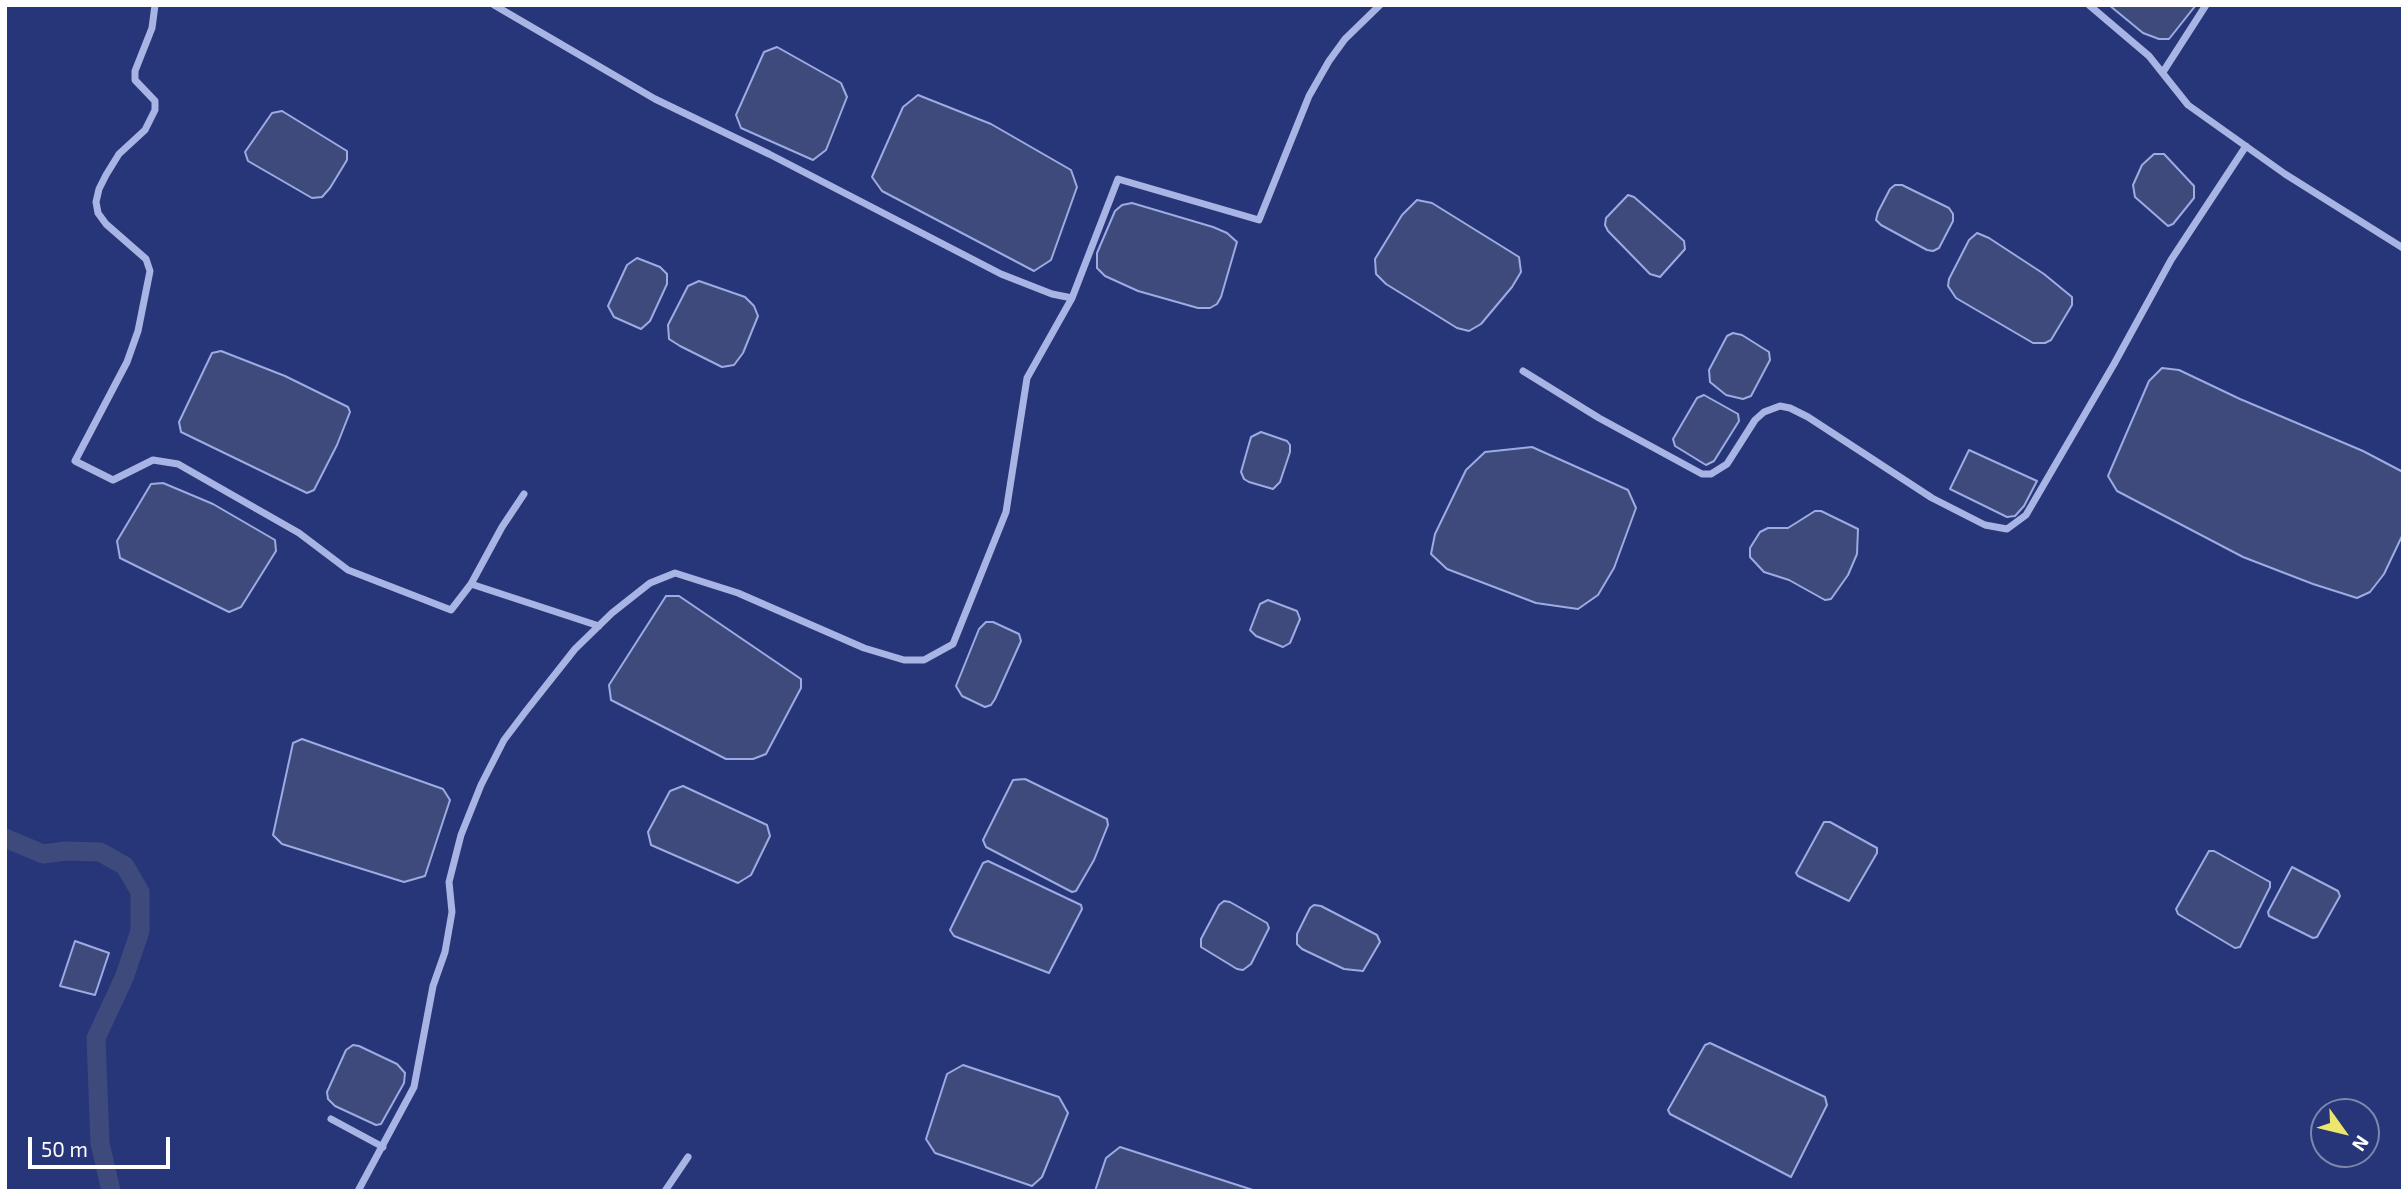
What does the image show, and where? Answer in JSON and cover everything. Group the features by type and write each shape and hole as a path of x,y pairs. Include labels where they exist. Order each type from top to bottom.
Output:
{"street":[{"path":"155,5 152,28 135,71 135,80 155,101 155,110 145,130 119,154 99,189 96,202 97,213 146,259 149,271 138,331 127,362 75,461 113,480 153,460 178,464 299,533 348,569 451,610 471,584 502,527 524,494"},
{"path":"494,5 655,99 757,148 1001,274 1052,294 1072,298"},
{"path":"361,1190 415,1087 433,986 445,952 452,912 449,882 461,835 481,785 504,740 575,649 650,583 674,573 738,593 864,648 904,660 924,660 953,644 1006,512 1027,377 1072,298 1118,178 1259,220 1309,96 1345,39 1380,5"},
{"path":"2089,5 2149,56 2188,105 2285,174 2403,248"},
{"path":"2163,72 2206,5"},
{"path":"1523,372 1599,418 1702,474 1711,474 1727,464 1763,412 1780,406 1790,408 1932,498 1985,525 2007,529 2026,515 2115,364 2171,260 2246,146"},
{"path":"471,584 599,626"},
{"path":"331,1119 383,1147"},
{"path":"665,1191 688,1157"}],"water":[{"path":"2109,5 2196,5 2169,39 2159,39 2143,33"},
{"path":"777,47 841,83 847,97 826,150 813,160 741,128 736,115 764,52"},
{"path":"918,95 991,124 1071,170 1077,187 1051,260 1034,271 882,191 872,177 903,107"},
{"path":"282,111 347,151 347,160 322,197 312,198 248,161 245,152 272,113"},
{"path":"2154,154 2164,154 2194,186 2194,198 2173,224 2168,226 2135,197 2133,185 2142,165"},
{"path":"1895,185 1902,185 1949,208 1953,221 1939,248 1927,250 1876,220 1890,189"},
{"path":"1628,195 1634,197 1684,241 1685,249 1660,277 1650,274 1605,225 1606,218"},
{"path":"1417,200 1432,203 1519,257 1521,272 1512,287 1481,324 1469,331 1457,328 1386,284 1376,274 1375,259 1402,215"},
{"path":"1132,203 1213,227 1227,233 1237,242 1217,304 1210,308 1198,308 1138,291 1105,276 1097,268 1097,253 1115,211 1122,205"},
{"path":"1977,233 2044,274 2072,297 2072,305 2051,340 2033,343 1956,298 1948,286 1949,279 1969,240"},
{"path":"637,258 660,267 667,274 667,284 650,321 641,329 614,317 608,306 627,265"},
{"path":"699,281 745,297 754,306 758,316 743,353 734,365 722,367 669,339 668,325 688,286"},
{"path":"1733,333 1742,335 1769,352 1770,360 1751,396 1743,399 1726,395 1710,382 1709,370 1727,336"},
{"path":"221,351 285,376 348,407 350,412 337,445 314,490 307,493 181,432 179,422 212,353"},
{"path":"2162,368 2179,370 2363,451 2403,472 2403,534 2384,574 2370,592 2357,598 2243,557 2117,491 2108,476 2149,381"},
{"path":"1704,395 1738,414 1739,421 1714,461 1706,465 1675,446 1673,439 1697,398"},
{"path":"1261,432 1287,441 1290,445 1280,482 1273,489 1249,482 1241,472 1251,437"},
{"path":"1532,447 1628,490 1636,508 1614,568 1598,595 1578,609 1536,603 1447,569 1431,554 1435,534 1466,470 1485,452"},
{"path":"1969,450 2037,481 2024,506 2015,516 2007,517 1950,489"},
{"path":"163,483 213,504 275,540 276,551 241,607 229,612 120,558 117,541 151,484"},
{"path":"1815,511 1821,511 1858,529 1857,554 1848,575 1831,599 1825,600 1789,580 1764,572 1750,557 1750,548 1760,532 1768,528 1788,528"},
{"path":"666,596 679,596 801,679 801,688 766,754 753,759 726,759 611,700 609,685"},
{"path":"1268,600 1297,611 1300,619 1290,643 1283,647 1256,636 1250,630 1260,604"},
{"path":"986,622 993,622 1019,634 1021,641 995,699 991,705 985,707 962,696 956,686 979,629"},
{"path":"302,739 443,789 450,800 425,876 404,882 282,844 273,835 293,743"},
{"path":"1025,779 1107,819 1108,825 1094,860 1076,891 1072,892 986,847 983,840 1013,780"},
{"path":"683,786 767,825 770,836 751,875 738,883 651,845 648,832 670,791"},
{"path":"1824,822 1830,822 1877,848 1877,853 1849,901 1796,873"},
{"path":"2209,851 2214,851 2270,882 2240,947 2235,948 2178,914 2176,909"},
{"path":"988,861 1081,905 1082,909 1049,973 954,936 950,930 983,863"},
{"path":"2292,867 2338,891 2340,896 2317,937 2313,938 2269,916 2268,912"},
{"path":"1224,901 1267,923 1269,928 1251,964 1243,970 1201,947 1201,939 1219,905"},
{"path":"1314,905 1321,906 1377,935 1380,942 1363,971 1344,969 1297,944 1297,934"},
{"path":"75,941 109,953 95,995 60,986"},
{"path":"1710,1043 1825,1097 1827,1105 1791,1177 1670,1114 1668,1110 1705,1045"},
{"path":"353,1045 397,1064 405,1073 404,1083 381,1124 376,1125 335,1106 328,1099 327,1092 346,1050"},
{"path":"963,1065 1059,1097 1068,1113 1042,1177 1032,1186 935,1153 926,1139 947,1074"},
{"path":"1120,1147 1256,1191 1095,1191 1106,1158"}],"waterway":[{"path":"5,838 43,854 66,851 100,852 125,866 140,892 140,931 124,978 96,1038 100,1143 111,1191"}]}
